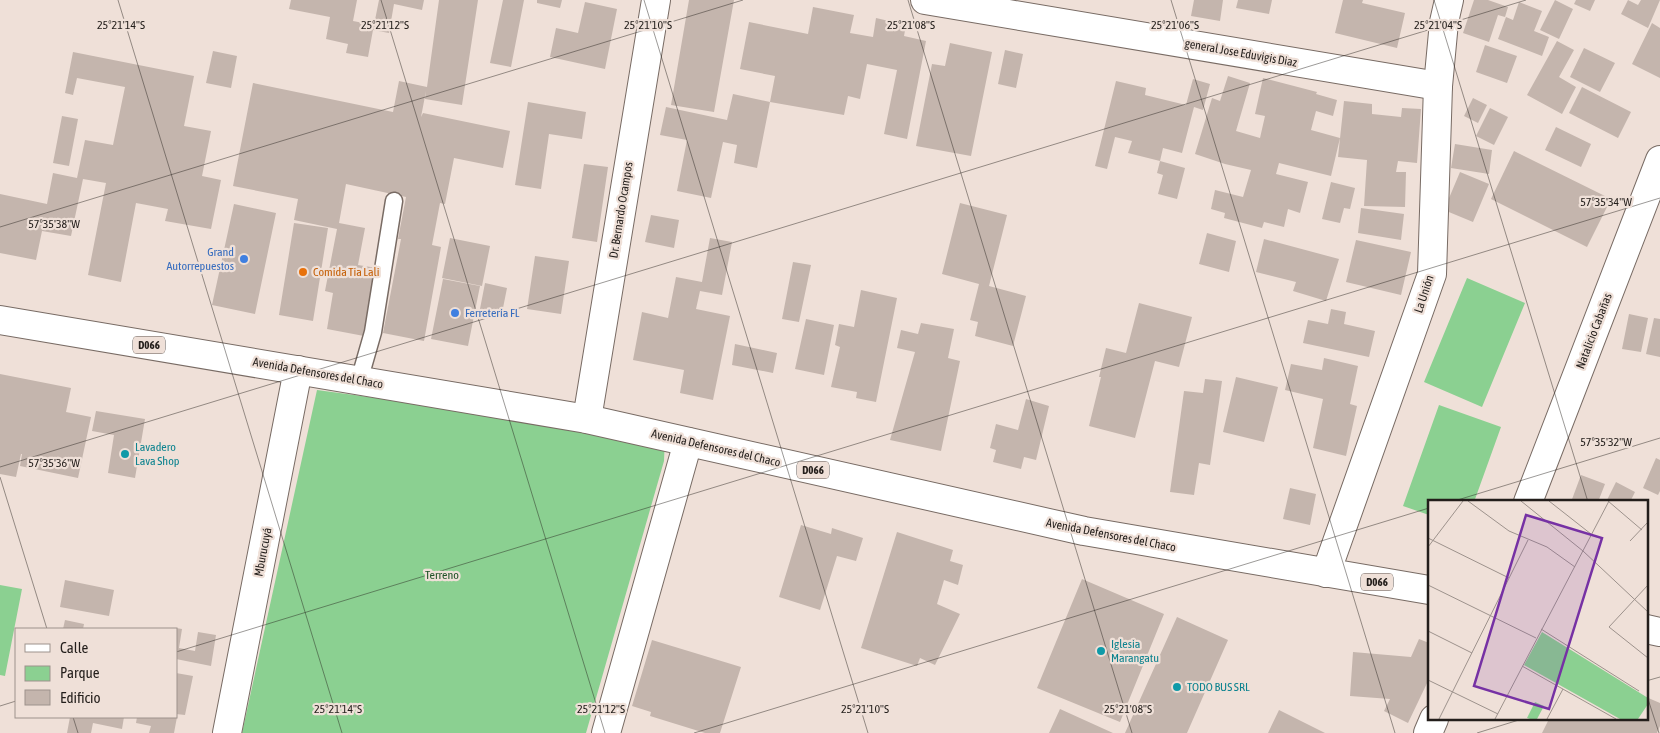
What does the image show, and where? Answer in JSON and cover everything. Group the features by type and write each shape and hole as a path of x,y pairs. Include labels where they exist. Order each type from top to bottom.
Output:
{"street":[{"name":"Dr. Bernardo Ocampos","path":"587,419 656,0"},
{"name":"general Jose Eduvigis Diaz","path":"925,0 1055,11 1438,86"},
{"name":"La Unión","path":"1326,573 1432,274 1438,86 1444,22 1449,0"},
{"name":"Natalicio Cabañas","path":"1529,500 1660,160"},
{"name":"Avenida Defensores del Chaco","path":"0,320 587,419 1084,531 1428,590"},
{"name":"Mburucuyá","path":"226,733 298,370"},
{"path":"606,733 688,442"},
{"path":"1428,733 1434,720"}],"lane":[{"path":"360,380 373,332 394,201"}],"green space":[{"path":"1467,278 1525,303 1482,407 1424,382"},
{"name":"Terreno","path":"317,390 665,437 664,461 586,733 242,733"},
{"path":"1439,405 1501,427 1475,500 1428,500 1428,515 1403,506"},
{"path":"0,585 22,589 5,676 0,675"}],"building":[{"path":"291,0 357,0 353,21 374,25 379,0 424,0 422,10 394,4 389,33 373,30 368,57 346,53 348,44 326,39 330,17 289,9"},
{"path":"439,0 478,0 462,105 425,99 426,91 421,117 423,113 510,131 503,168 454,158 445,204 440,203 432,245 441,247 424,341 383,333 401,239 398,239 406,197 346,184 339,223 365,228 358,265 377,268 364,336 327,329 333,293 325,291 337,229 294,220 298,199 233,186 253,83 393,112 399,81 427,87"},
{"path":"503,0 524,0 511,67 490,63"},
{"path":"537,0 562,0 560,8 537,3"},
{"path":"689,0 734,0 714,112 671,105"},
{"path":"1194,0 1223,0 1220,21 1191,16"},
{"path":"1238,0 1272,0 1269,14 1236,8"},
{"path":"1343,0 1363,0 1362,3 1405,13 1397,48 1335,33"},
{"path":"1474,0 1488,0 1508,7 1505,17 1498,15 1489,42 1463,33"},
{"path":"1555,0 1573,9 1559,39 1540,30"},
{"path":"1576,0 1595,0 1590,11 1574,4"},
{"path":"1628,0 1638,5 1641,0 1660,0 1648,28 1621,14"},
{"path":"585,2 617,9 605,69 550,57 556,28 578,33"},
{"path":"1519,2 1542,11 1534,31 1549,37 1542,56 1498,39 1506,17 1513,20"},
{"path":"813,7 854,15 850,33 873,37 876,18 906,25 904,36 926,41 907,139 884,134 897,70 867,64 860,99 848,96 844,115 770,102 775,76 740,69 749,22 808,34"},
{"path":"1652,23 1660,28 1660,78 1632,64"},
{"path":"1557,41 1574,50 1559,77 1576,87 1562,114 1527,95"},
{"path":"950,43 992,52 971,156 916,146 932,64 945,66"},
{"path":"1485,45 1517,56 1507,83 1476,72"},
{"path":"1584,48 1615,63 1600,92 1570,77"},
{"path":"1005,50 1023,54 1016,88 998,84"},
{"path":"213,51 237,56 231,88 206,83"},
{"path":"73,52 194,76 184,126 211,131 202,176 221,180 211,229 165,221 168,209 136,203 121,282 88,275 106,183 83,179 71,236 42,231 36,260 0,253 0,194 47,204 53,173 77,178 85,140 113,145 125,87 77,78 73,95 65,93"},
{"path":"1228,76 1250,83 1236,131 1260,138 1265,116 1255,114 1263,78 1317,92 1316,94 1337,100 1333,116 1316,111 1311,130 1340,138 1331,176 1279,163 1276,174 1308,182 1300,213 1288,209 1284,227 1264,222 1262,228 1224,218 1225,213 1211,209 1215,190 1243,197 1251,170 1195,154 1212,98 1220,101"},
{"path":"1193,79 1210,84 1203,110 1194,107 1182,153 1163,148 1160,161 1128,153 1132,141 1115,137 1107,169 1095,166 1116,81 1146,88 1145,95 1186,105"},
{"path":"1582,87 1631,112 1618,138 1569,113"},
{"path":"733,94 770,102 757,168 734,163 737,145 723,142 711,198 677,191 687,140 660,135 666,107 727,120"},
{"path":"1473,98 1487,105 1478,123 1464,116"},
{"path":"1344,101 1372,104 1372,114 1401,117 1402,108 1421,109 1417,163 1398,161 1396,172 1406,172 1405,207 1364,206 1367,160 1338,157"},
{"path":"528,102 586,112 582,139 549,134 541,189 515,185"},
{"path":"1490,108 1508,117 1494,145 1476,136"},
{"path":"62,116 78,119 69,166 53,163"},
{"path":"1556,127 1591,144 1581,167 1545,150"},
{"path":"1455,144 1492,150 1489,174 1451,168"},
{"path":"1514,151 1611,199 1587,247 1491,199"},
{"path":"1160,161 1185,168 1177,199 1158,194 1163,175 1157,173"},
{"path":"584,164 608,167 597,242 572,238"},
{"path":"1460,172 1489,184 1473,222 1444,210"},
{"path":"1331,182 1355,188 1350,209 1344,208 1340,223 1322,219"},
{"path":"960,203 1007,215 989,286 1026,296 1013,346 975,336 978,322 970,320 979,284 942,274"},
{"name":"Grand Autorrepuestos","path":"234,204 276,213 255,314 212,305"},
{"path":"1361,208 1404,214 1401,240 1358,233"},
{"path":"651,215 679,220 674,248 645,242"},
{"name":"Comida Tia Lali","path":"294,223 328,228 313,321 279,315"},
{"path":"1207,233 1236,241 1229,272 1199,264"},
{"path":"450,238 490,246 482,286 442,278"},
{"path":"710,238 732,242 722,295 700,291 696,309 730,316 713,400 680,393 684,370 633,360 642,312 668,318 676,277 702,282"},
{"path":"1264,239 1339,259 1326,301 1293,291 1296,282 1256,272"},
{"path":"1356,240 1411,252 1401,295 1346,282"},
{"path":"535,256 569,261 561,314 527,309"},
{"path":"793,262 811,265 799,322 782,319"},
{"name":"Ferretería FL","path":"443,279 480,286 468,346 431,339"},
{"path":"485,283 507,288 501,318 479,314"},
{"path":"861,290 897,298 876,402 856,398 857,392 831,387 840,347 835,345 839,324 854,327"},
{"path":"1139,303 1192,317 1179,367 1155,361 1135,438 1089,426 1106,348 1126,353"},
{"path":"1331,309 1346,312 1344,324 1375,331 1369,357 1303,343 1308,320 1328,324"},
{"path":"1629,314 1648,318 1641,352 1622,349"},
{"path":"1654,318 1660,319 1660,357 1646,354"},
{"path":"806,319 834,325 824,375 795,369"},
{"path":"921,323 954,329 948,358 960,361 941,451 890,440 915,352 897,348 901,330 918,334"},
{"path":"735,344 777,353 773,373 732,365"},
{"path":"1324,358 1358,366 1350,404 1357,406 1346,456 1313,448 1323,399 1285,390 1291,364 1322,370"},
{"path":"0,374 71,388 66,412 91,417 78,478 20,466 22,454 16,477 0,474"},
{"path":"1236,377 1278,387 1264,442 1223,432"},
{"path":"1205,379 1222,381 1210,465 1199,463 1194,495 1170,492 1184,391 1203,393"},
{"path":"1026,399 1049,406 1036,460 1024,457 1021,469 993,462 996,450 990,448 996,424 1018,430"},
{"name":"Lavadero Lava Shop","path":"96,411 145,419 135,478 108,473 114,435 92,431"},
{"path":"1656,458 1660,460 1660,491 1658,495 1643,488"},
{"path":"1581,475 1605,484 1599,500 1572,500"},
{"path":"1616,482 1635,492 1631,500 1607,500"},
{"path":"1290,488 1316,494 1310,525 1283,519"},
{"path":"801,525 831,534 832,528 863,538 856,561 837,556 820,610 779,597"},
{"path":"897,532 953,550 950,561 963,565 958,585 944,580 937,604 960,614 935,665 920,658 917,666 861,648"},
{"name":"Iglesia Marangatu","path":"1082,579 1164,614 1120,722 1037,688"},
{"path":"65,580 114,590 109,616 60,607"},
{"name":"TODO BUS SRL","path":"1177,617 1228,640 1187,733 1125,733"},
{"path":"65,620 84,624 83,628 63,628"},
{"path":"178,628 182,629 179,648 195,651 198,632 216,635 211,666 178,659"},
{"path":"1419,639 1428,643 1428,681 1408,723 1384,711 1390,699 1350,696 1353,652 1411,657"},
{"path":"652,640 741,667 720,733 705,733 650,716 651,712 632,706"},
{"path":"178,673 193,676 185,715 178,714"},
{"path":"1648,698 1660,703 1660,726 1657,733 1542,733 1548,720 1648,720"},
{"path":"1060,709 1113,733 1049,733"},
{"path":"1279,710 1325,733 1268,733"},
{"path":"70,718 124,718 122,729 93,723 91,733 67,733"},
{"path":"137,718 177,718 174,733 149,733 151,726 136,723"}],"place":[{"name":"Grand Autorrepuestos","path":"244,259"},
{"name":"Comida Tia Lali","path":"303,272"},
{"name":"Ferretería FL","path":"455,313"},
{"name":"Lavadero Lava Shop","path":"125,454"},
{"name":"Iglesia Marangatu","path":"1101,651"},
{"name":"TODO BUS SRL","path":"1177,687"}]}
